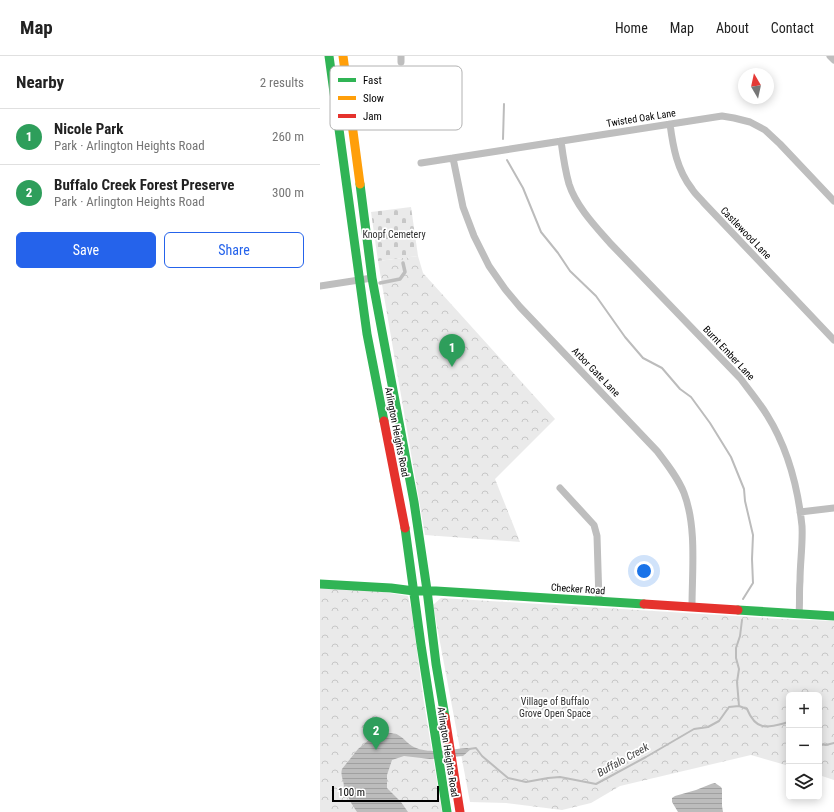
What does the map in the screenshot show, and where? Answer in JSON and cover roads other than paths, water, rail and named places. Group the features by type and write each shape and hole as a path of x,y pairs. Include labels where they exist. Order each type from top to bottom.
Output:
{"main road":[{"name":"Arlington Heights Road","path":"329,56 330,66"},
{"name":"Arlington Heights Road","path":"343,56 344,66"},
{"name":"Arlington Heights Road","path":"339,130 367,334 406,535 421,645 447,812"},
{"name":"Arlington Heights Road","path":"354,130 387,363 414,502 436,664 460,812"},
{"name":"Checker Road","path":"320,584 834,616"}],"street":[{"path":"830,56 834,60"},
{"name":"Twisted Oak Lane","path":"421,164 722,116 750,122 765,130 834,201"},
{"name":"Castlewood Lane","path":"670,124 673,148 678,165 691,188 834,340"},
{"name":"Burnt Ember Lane","path":"560,141 570,186 579,204 592,222 615,248 740,378 768,416 790,467 798,498 802,526 800,614"},
{"name":"Arbor Gate Lane","path":"453,158 463,207 474,236 489,266 501,283 526,312 657,451 669,466 684,492 693,538 692,607"},
{"path":"320,286 359,280 376,280"},
{"path":"560,488 594,525 598,536 599,602"},
{"path":"800,512 834,508"}],"lane":[{"path":"376,280 400,279 405,272 403,263"}],"waterway":[{"path":"503,139 504,104"},
{"path":"507,160 523,188 541,232 570,271 596,296 625,337 643,358 662,368 680,389 691,397 710,423 731,457 744,489 745,501 753,535 753,583 743,599"},
{"path":"739,706 737,682 739,669 736,658 736,648 740,636 742,620"},
{"name":"Buffalo Creek","path":"469,749 476,748 482,756 508,778 526,782 560,777 596,784 694,729 708,727 719,721 729,707 739,706 747,709 751,717 759,725 770,726 786,723"},
{"name":"Buffalo Creek","path":"822,744 834,743"}],"place":[{"name":"Nicole Park","path":"452,367"},
{"name":"Buffalo Creek Forest Preserve","path":"376,750"}],"park label":[{"name":"Knopf Cemetery","path":"394,234"},
{"name":"Village of Buffalo Grove Open Space","path":"555,706"}]}
